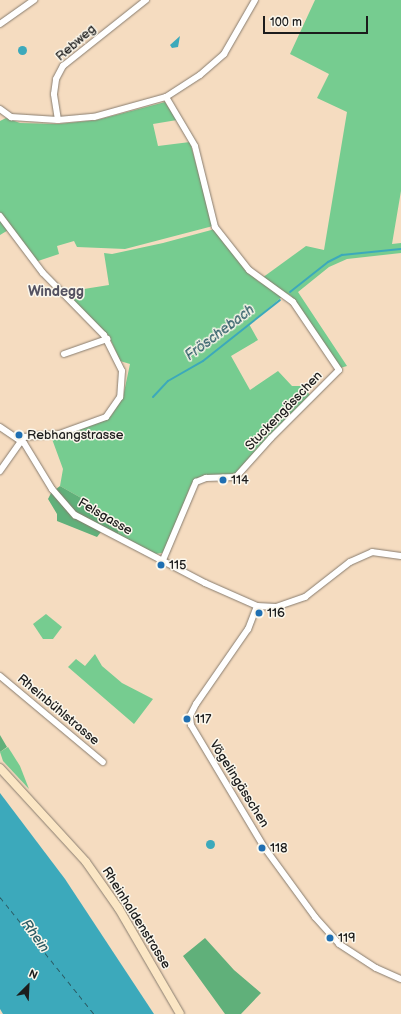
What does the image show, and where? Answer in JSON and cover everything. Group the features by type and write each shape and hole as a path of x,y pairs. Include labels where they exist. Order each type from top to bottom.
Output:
{"main road":[{"name":"Rheinhaldenstrasse","path":"0,768 86,862 119,909 180,1014"}],"street":[{"path":"0,24 34,0"},
{"name":"Rebweg","path":"58,120 54,94 56,79 63,66 146,0"},
{"path":"0,109 7,115 36,121 58,120 94,117 166,97 200,75 224,54 255,0"},
{"name":"Stuckengässchen","path":"163,560 196,482 206,478 236,477 271,438 339,370 293,302 249,270 215,227 195,146 166,97"},
{"path":"0,118 7,115"},
{"path":"0,216 40,269 107,339 122,371 120,397 106,417 59,434 20,440 0,471"},
{"path":"64,354 107,339"},
{"name":"Felsgasse","path":"0,427 20,440 52,489 75,515 257,606"},
{"path":"257,606 276,607 305,597 350,562 372,552 401,556"},
{"name":"Vögelingässchen","path":"257,606 248,629 196,704 190,716 191,725 268,853 315,917 339,944 376,968 401,979"},
{"name":"Rheinbühlstrasse","path":"0,676 103,762"}],"green space":[{"path":"315,0 401,0 401,191 392,244 401,243 401,253 347,259 329,267 298,292 347,366 340,368 291,296 262,278 306,246 324,250 347,112 317,98 329,74 290,54"},
{"path":"165,102 177,120 153,124 158,146 190,142 213,226 125,249 77,247 74,241 57,246 59,254 35,262 10,229 0,235 0,121 6,118 20,123 58,124 97,120"},
{"path":"215,229 246,269 258,281 283,296 249,324 258,340 231,356 250,390 278,371 292,386 302,386 310,395 236,473 195,480 190,487 168,547 162,553 155,554 117,535 119,531 102,521 83,499 60,486 63,469 52,439 111,416 123,397 130,364 120,361 109,336 65,292 109,285 104,253 112,254 163,243"},
{"path":"60,486 83,499 102,521 119,531 117,535 104,528 97,537 57,521 57,514 48,499 51,493"},
{"path":"46,614 62,627 53,639 43,639 33,624"},
{"path":"95,654 102,666 122,683 153,699 134,724 68,667 76,659 85,666"},
{"path":"0,735 7,747 0,752"},
{"path":"8,747 20,766 29,789 3,761 0,752"},
{"path":"205,938 234,970 261,993 241,1014 225,1014 183,956"}],"water":[{"path":"180,36 178,47 172,48 170,45"},
{"path":"22,45 27,50 22,55 17,50"},
{"name":"Rhein","path":"0,793 65,879 154,1014 3,1014 0,1009"},
{"path":"208,840 212,840 214,844 212,848 208,848 206,846 206,842"}],"waterway":[{"name":"Fröschebach","path":"290,292 328,262 342,255 401,249"},
{"name":"Fröschebach","path":"153,397 168,381 203,361 280,300"}],"ferry route":[{"path":"0,897 94,1014"}],"place":[{"name":"Rebhangstrasse","path":"19,435"},
{"name":"114","path":"223,480"},
{"name":"115","path":"161,565"},
{"name":"116","path":"259,613"},
{"name":"117","path":"187,719"},
{"name":"118","path":"262,848"},
{"name":"119","path":"330,938"}],"district":[{"name":"Windegg","path":"56,292"}]}
